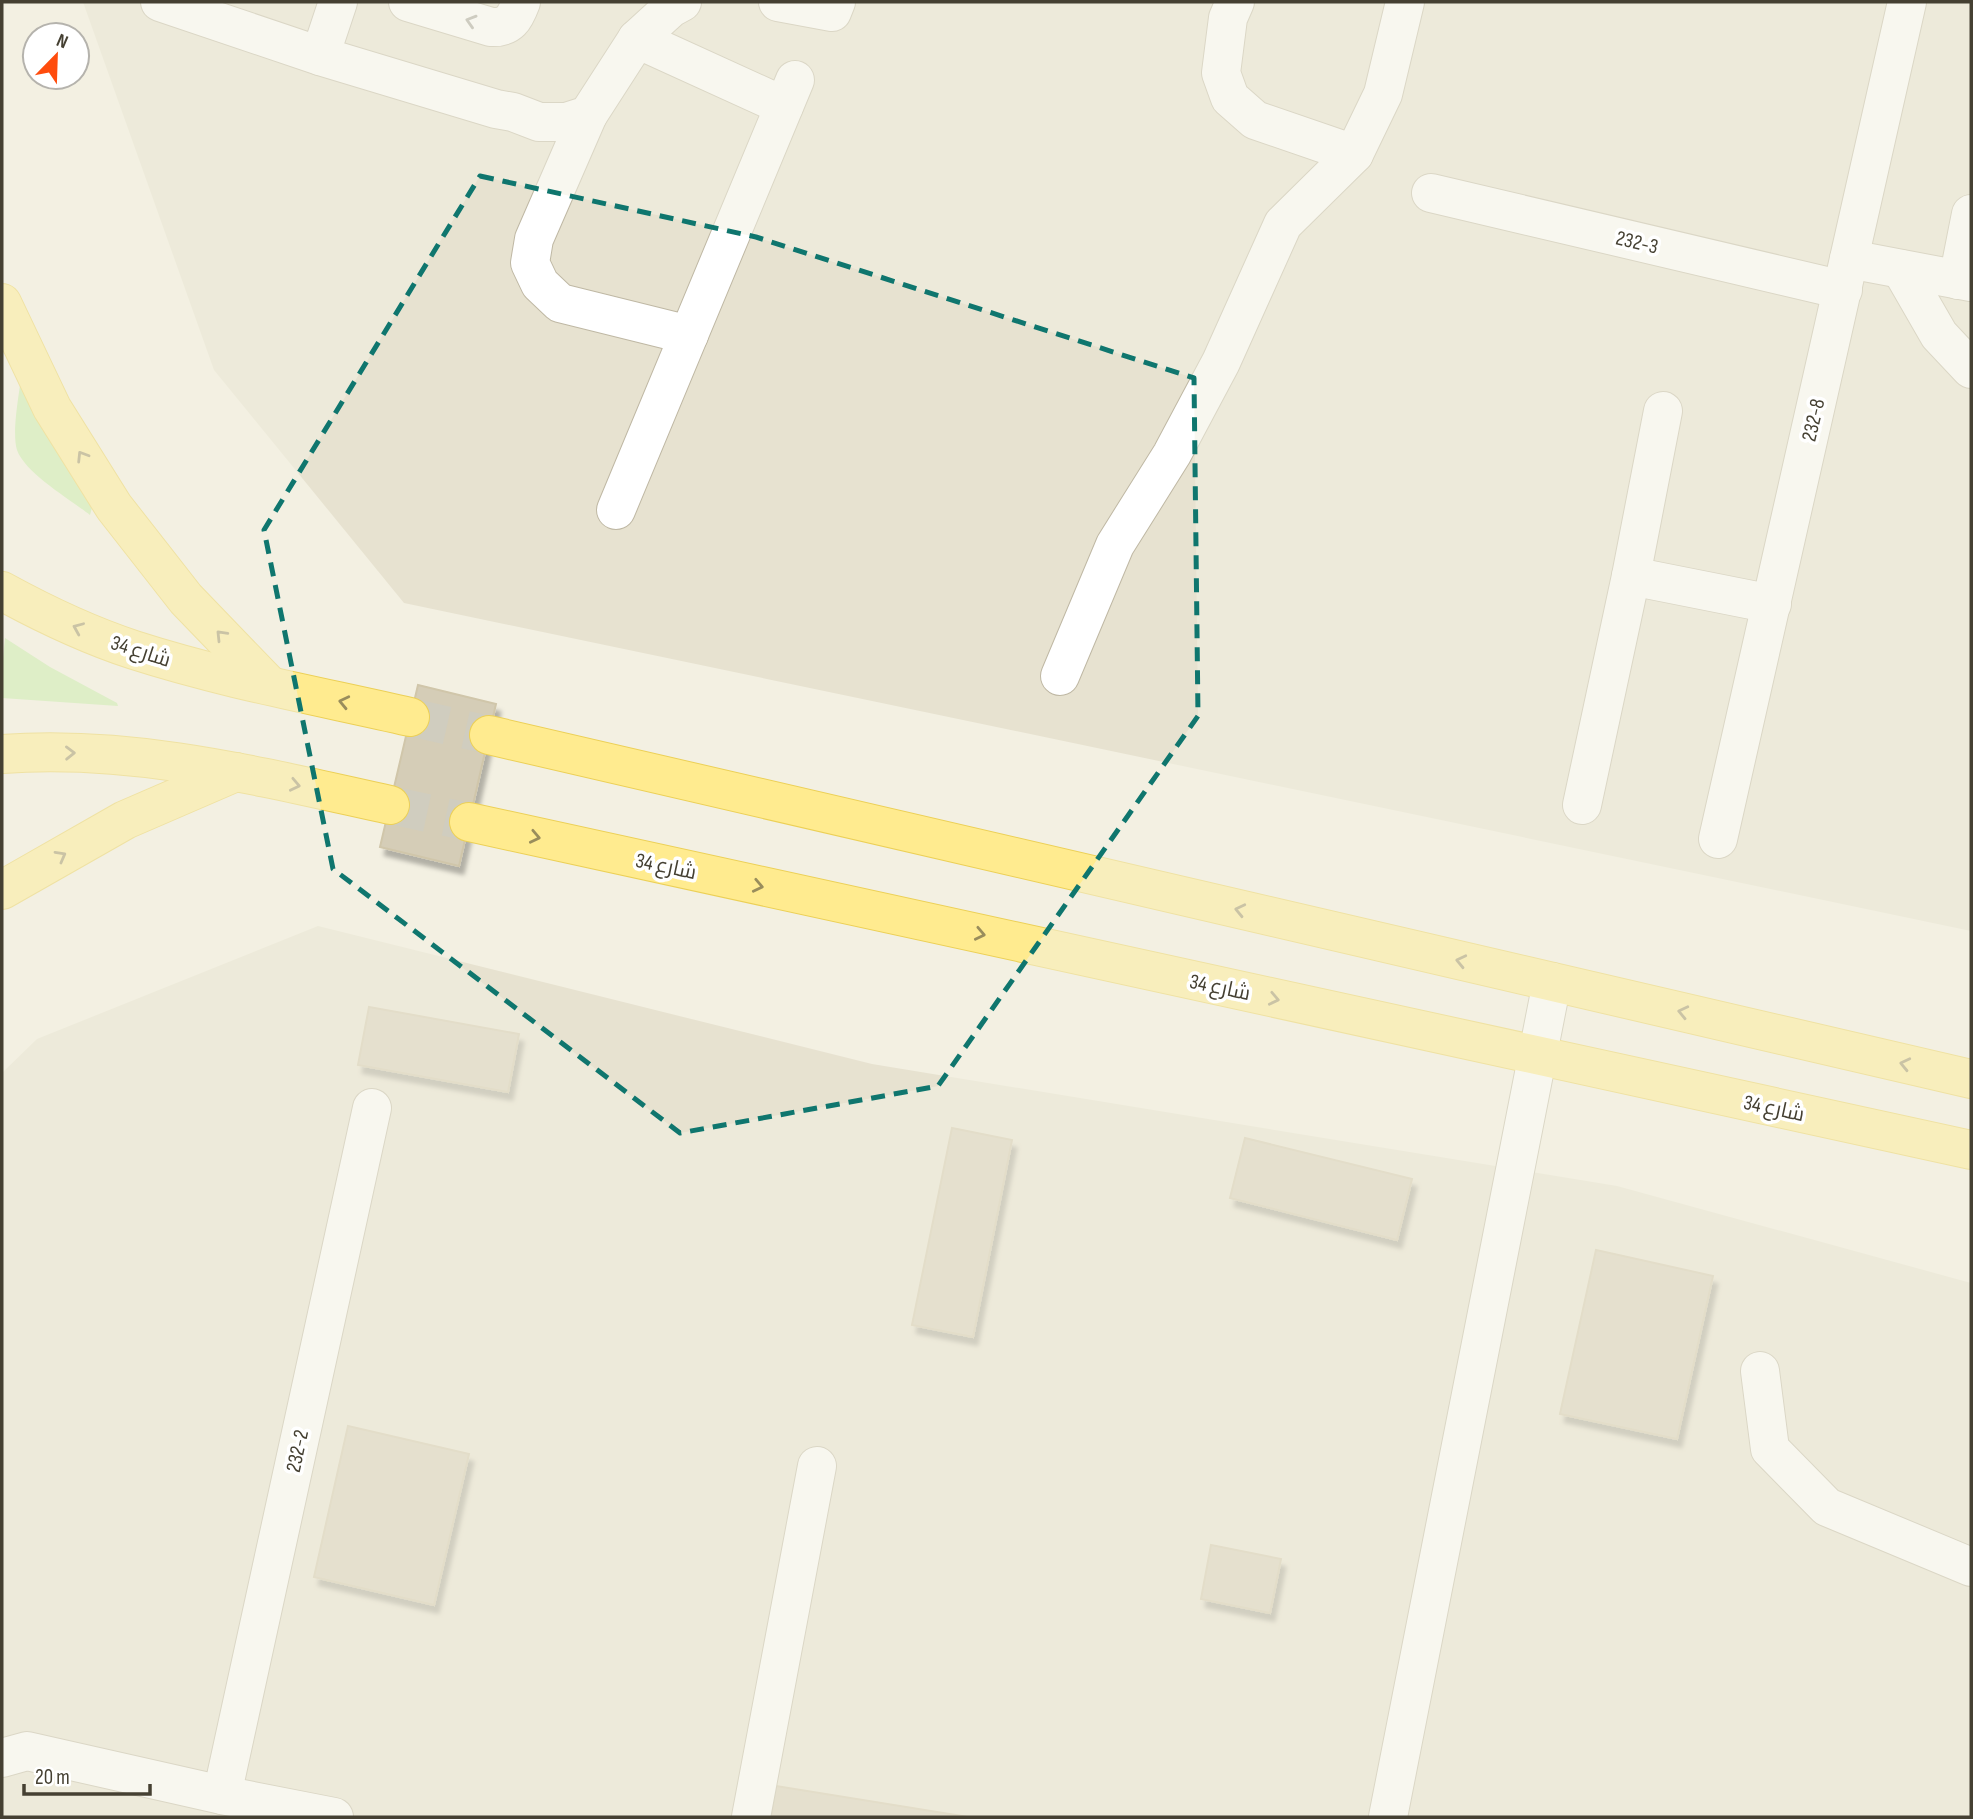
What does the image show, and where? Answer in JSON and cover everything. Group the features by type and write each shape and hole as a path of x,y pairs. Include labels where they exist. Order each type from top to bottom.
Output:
{"main road":[{"path":"2,303 52,408 114,507 186,599 268,684"},
{"name":"شارع 34","path":"2,591 52,617 132,649 179,663 410,717"},
{"path":"489,735 1971,1079"},
{"path":"2,754 82,752 149,758 236,772 390,805"},
{"path":"2,890 125,820 236,772"},
{"name":"شارع 34","path":"469,822 1971,1150"}],"street":[{"path":"160,2 320,57 513,112 539,122 566,122 588,115"},
{"path":"320,57 338,2"},
{"path":"408,2 499,28 513,20 521,2"},
{"path":"682,2 671,8 636,39 588,115 534,239 530,263 540,284 560,303 689,335"},
{"path":"778,2 834,7"},
{"path":"1235,2 1228,18 1221,73 1230,98 1255,120 1354,154"},
{"path":"1060,676 1115,545 1172,454 1221,362 1283,224 1354,154 1383,94 1405,2"},
{"name":"232-8","path":"1718,839 1908,2"},
{"path":"616,510 790,93 636,39"},
{"name":"232-3","path":"1431,193 1846,274 1901,269 1964,281"},
{"path":"1964,281 1971,214"},
{"path":"1901,269 1938,335 1971,369"},
{"path":"1581,805 1631,576 1663,411"},
{"path":"1631,576 1772,604"},
{"path":"1388,1817 1552,982"},
{"name":"232-2","path":"222,1795 372,1108"},
{"path":"1760,1371 1770,1449 1827,1507 1971,1567"},
{"path":"751,1817 817,1466"},
{"path":"2,1758 27,1751 334,1817"}],"highlighted area":[{"path":"480,176 756,237 1194,378 1198,716 938,1086 680,1133 333,869 264,530"}],"shaded area":[{"path":"83,2 1971,2 1971,931 404,603 214,370"},
{"path":"318,926 872,1064 1617,1186 1971,1283 1971,1817 2,1817 2,1073 37,1039"}],"green space":[{"path":"23,363 93,504 90,515 49,486 29,468 17,450 16,420"},
{"path":"5,638 50,667 117,703 118,706 2,698"}],"building":[{"path":"418,685 496,704 459,866 380,847"},
{"path":"369,1007 519,1034 508,1092 358,1065"},
{"path":"952,1128 1012,1140 973,1337 912,1325"},
{"path":"1245,1138 1412,1179 1397,1240 1230,1198"},
{"path":"1596,1250 1713,1276 1677,1439 1560,1414"},
{"path":"348,1426 469,1454 434,1605 314,1577"},
{"path":"1211,1545 1281,1559 1270,1613 1201,1599"},
{"path":"776,1786 968,1817 771,1817"}],"tunnel":[{"path":"410,717 489,735"},
{"path":"390,805 469,822"}]}
